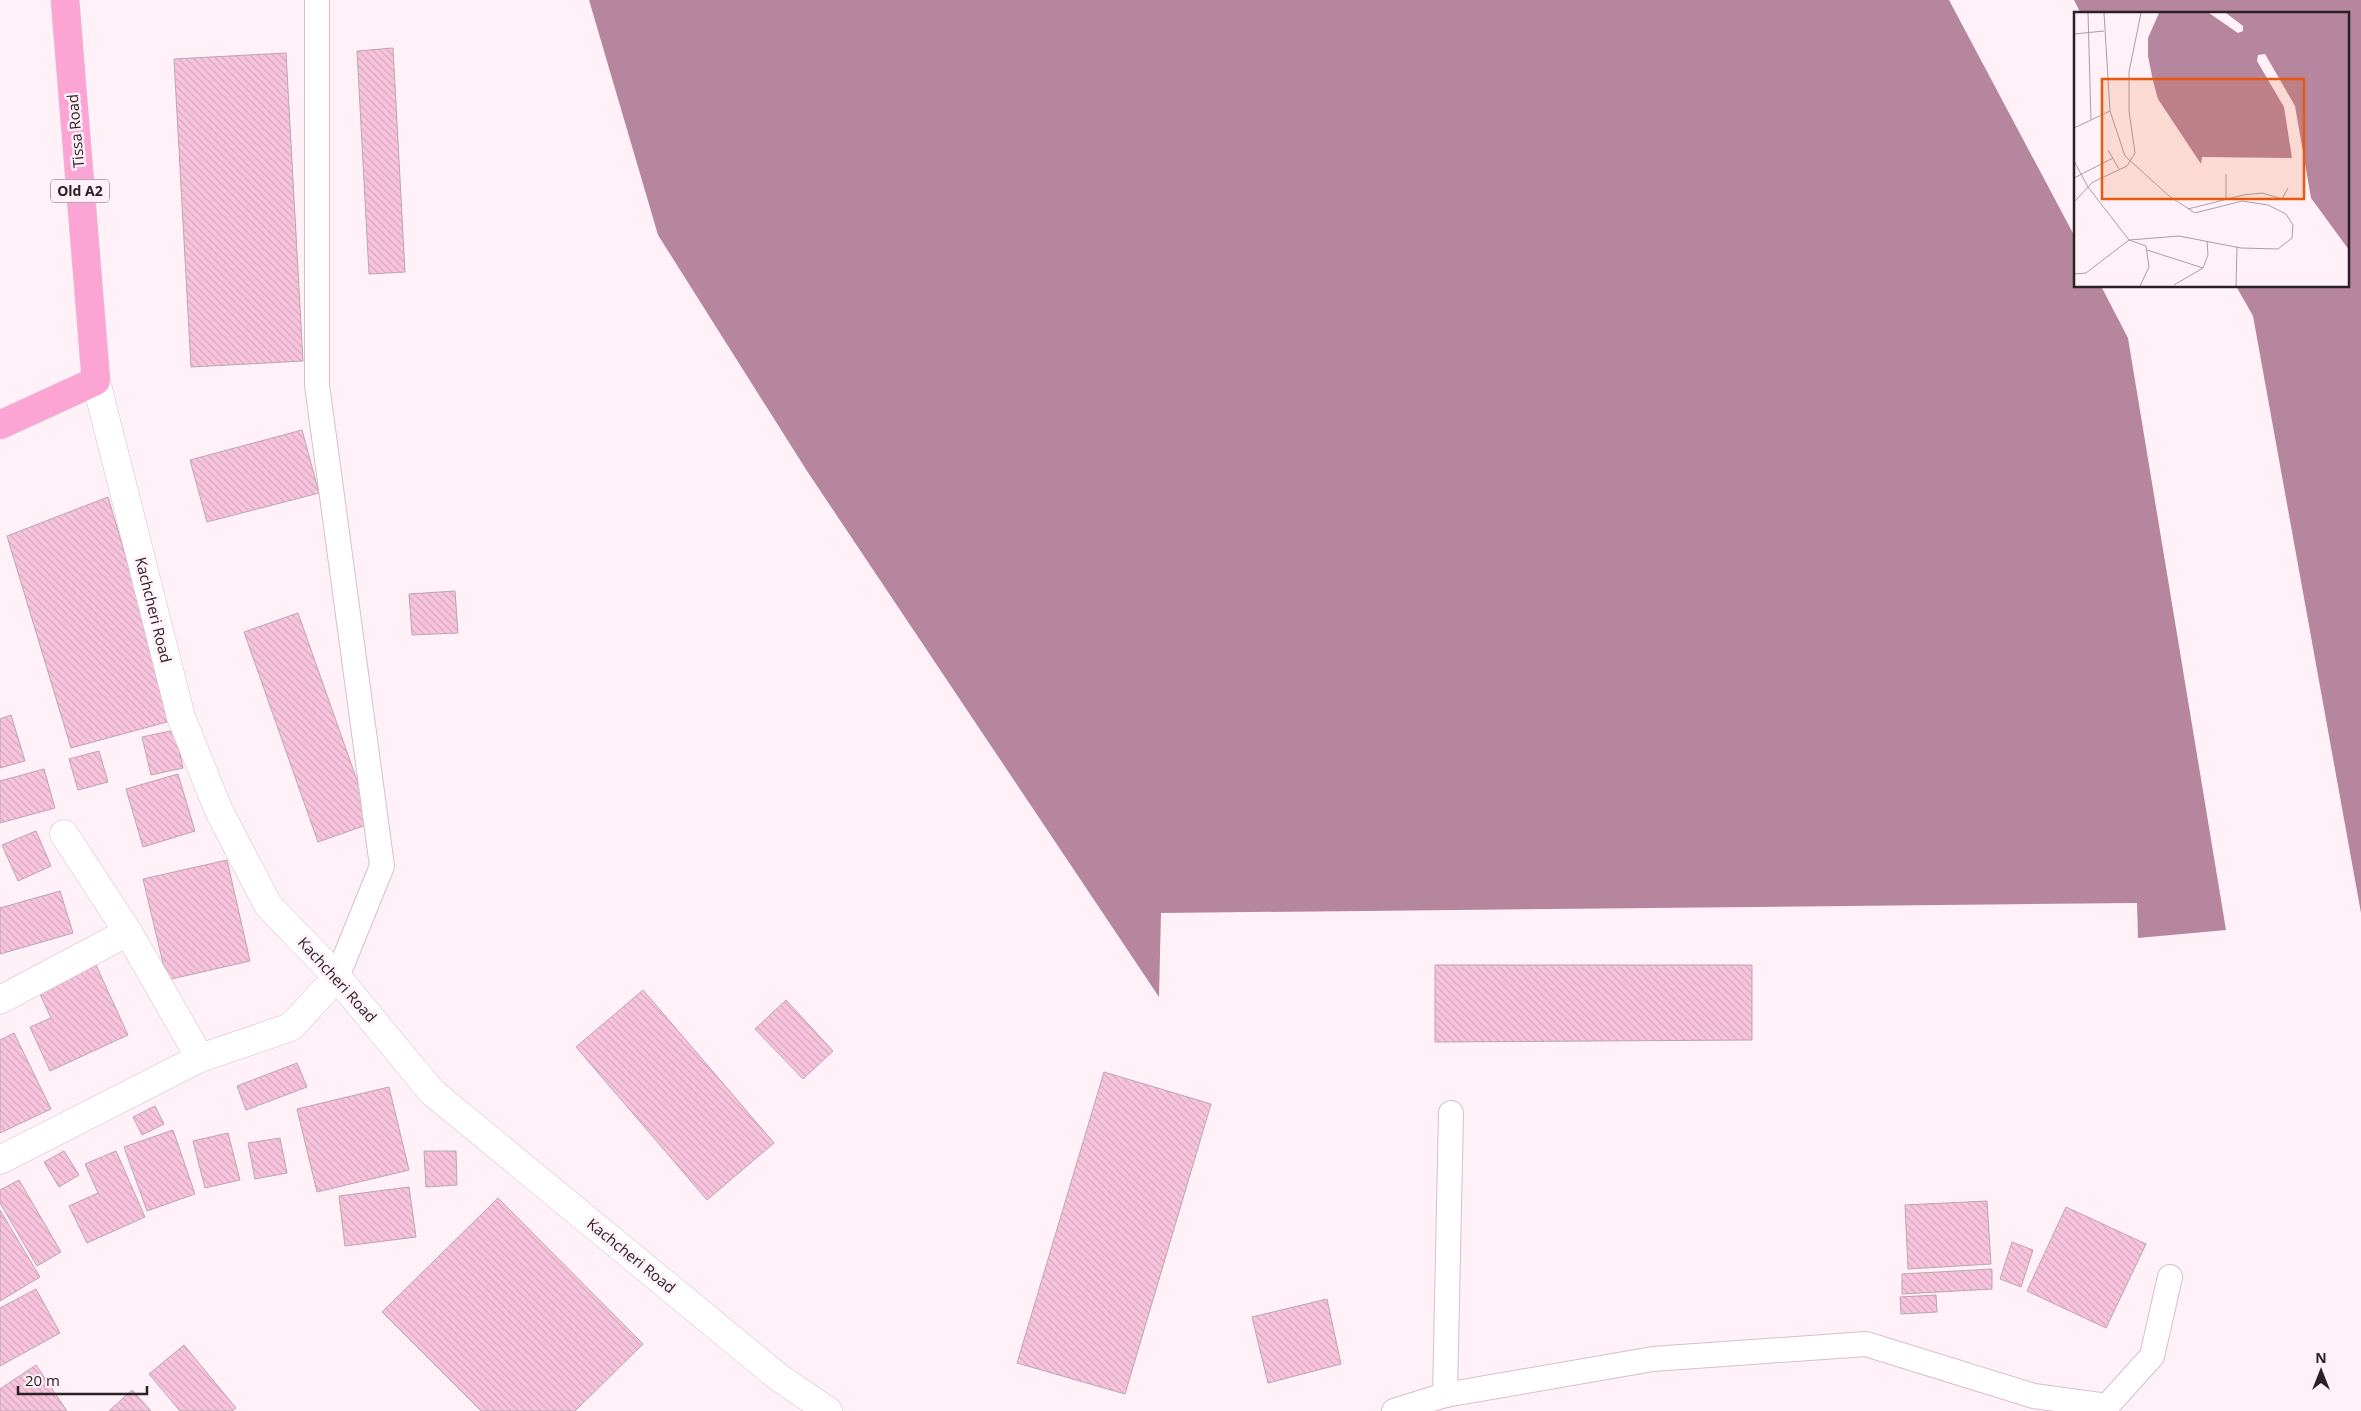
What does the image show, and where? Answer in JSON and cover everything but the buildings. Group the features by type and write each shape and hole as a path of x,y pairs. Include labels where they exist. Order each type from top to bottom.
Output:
{"highway":[{"name":"Tissa Road","path":"65,0 96,381"},
{"path":"0,425 96,381"}],"street":[{"name":"Kachcheri Road","path":"96,381 184,726 219,812 268,906 337,977 432,1092 777,1376 828,1411"},
{"path":"64,834 128,932 200,1058"},
{"path":"0,1000 128,932"},
{"path":"0,1160 200,1058 291,1027 337,977"}],"lane":[{"path":"317,0 317,385 382,866 337,977"},
{"path":"1445,1395 1451,1113"},
{"path":"1394,1411 1445,1395 1653,1359 1866,1344 2034,1396 2107,1406 2152,1356 2170,1277"}],"shaded area":[{"path":"589,0 1949,0 2074,235 2074,288 2102,288 2128,338 2226,930 2138,938 2137,903 1161,913 1159,997 807,471 658,235"},
{"path":"2074,0 2361,0 2361,913 2253,316 2237,288 2348,288 2348,12 2080,12"}]}
